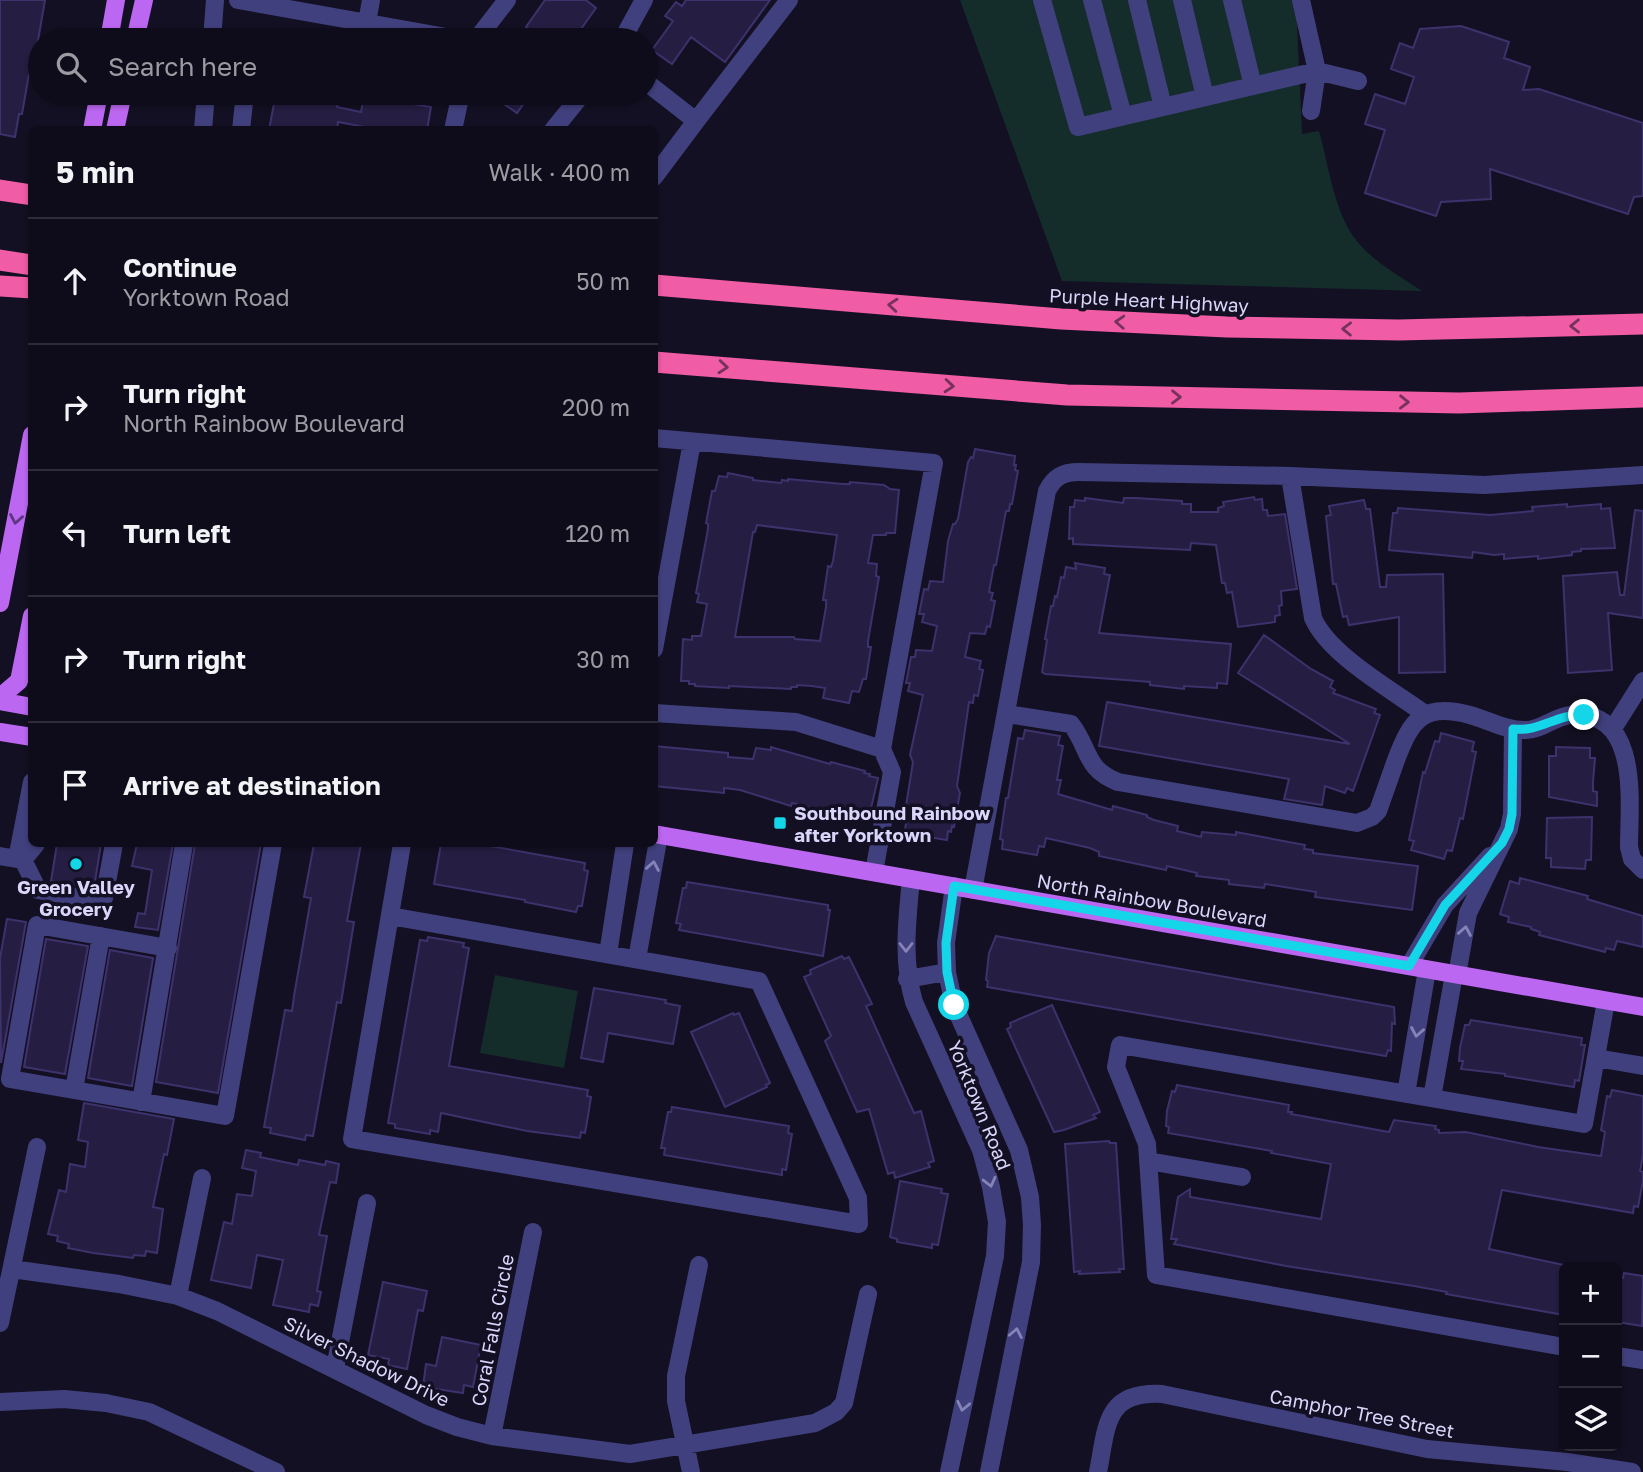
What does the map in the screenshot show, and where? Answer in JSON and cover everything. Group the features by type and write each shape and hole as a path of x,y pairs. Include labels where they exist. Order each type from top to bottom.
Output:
{"highway":[{"path":"0,190 28,194"},
{"path":"0,260 28,264"},
{"name":"Purple Heart Highway","path":"658,285 1061,319 1227,327 1399,330 1643,324"},
{"path":"0,286 28,288"},
{"path":"658,362 1067,395 1459,403 1643,397"}],"main road":[{"path":"111,28 116,0"},
{"path":"138,28 144,0"},
{"path":"93,126 97,105"},
{"path":"116,126 120,105"},
{"path":"0,603 28,456"},
{"path":"0,699 19,681 28,636"},
{"path":"0,699 28,705"},
{"path":"0,732 28,736"},
{"name":"North Rainbow Boulevard","path":"658,834 1643,1007"}],"street":[{"path":"213,28 215,0"},
{"path":"238,0 353,28"},
{"path":"366,28 371,0"},
{"path":"486,28 508,0"},
{"path":"629,28 644,0"},
{"path":"658,172 789,0"},
{"path":"1042,0 1078,127 1317,71 1358,81"},
{"path":"1092,0 1123,116"},
{"path":"1137,0 1163,107"},
{"path":"1182,0 1205,97"},
{"path":"1232,0 1253,86"},
{"path":"1301,0 1317,71 1311,111"},
{"path":"658,91 696,121"},
{"path":"203,126 205,105"},
{"path":"242,126 244,105"},
{"path":"454,126 458,105"},
{"path":"556,126 573,105"},
{"path":"658,438 934,463 882,749 892,772 874,872"},
{"path":"658,627 692,442"},
{"path":"974,890 1048,491 1057,477 1067,472 1079,472 1290,476 1484,485 1643,475"},
{"path":"1290,476 1313,618 1318,629 1337,650 1425,714"},
{"path":"1612,730 1643,681"},
{"path":"1007,714 1071,724 1077,731 1091,764 1098,772 1118,782 1357,823 1372,817 1378,811 1408,730 1425,714 1445,711 1470,715 1513,729 1527,730 1558,717 1584,715 1599,720 1612,730 1626,753 1629,847 1632,859 1643,870"},
{"path":"658,713 796,722 882,749"},
{"path":"1432,1098 1468,913 1502,843 1512,814 1513,729"},
{"path":"13,859 28,798"},
{"path":"1409,966 1450,899 1502,843"},
{"path":"13,859 31,847"},
{"path":"13,859 38,890 100,901 104,898 113,847"},
{"path":"141,1102 184,847"},
{"path":"168,948 37,925 10,1079 225,1116 272,847"},
{"path":"390,916 759,981 858,1198 859,1224 352,1139 402,847"},
{"path":"608,954 625,847"},
{"path":"637,959 655,847"},
{"name":"Yorktown Road","path":"911,879 906,928 907,979 914,1002 981,1150 997,1222 995,1256 949,1472"},
{"name":"Yorktown Road","path":"954,886 946,943 947,972 954,1005 1019,1150 1030,1198 1031,1262 989,1472"},
{"path":"618,892 648,897"},
{"path":"74,1090 101,936"},
{"path":"1406,1094 1427,970"},
{"path":"907,979 947,972"},
{"path":"1559,1346 1156,1275 1147,1144 1116,1068 1120,1045 1584,1124 1606,1001"},
{"path":"1596,1058 1643,1066"},
{"path":"0,1324 37,1147"},
{"path":"1148,1161 1242,1177"},
{"path":"178,1296 202,1178"},
{"path":"335,1368 367,1203"},
{"name":"Coral Falls Circle","path":"492,1436 533,1233"},
{"path":"691,1472 676,1401 676,1376 699,1265"},
{"name":"Silver Shadow Drive","path":"12,1269 119,1284 178,1296 217,1311 426,1415 457,1427 492,1436 630,1454 815,1423 836,1412 844,1403 868,1294"},
{"path":"1622,1357 1643,1360"},
{"name":"Camphor Tree Street","path":"1098,1472 1108,1423 1116,1408 1128,1397 1141,1393 1162,1394 1427,1449 1567,1462 1632,1472"},
{"path":"0,1402 64,1399 106,1403 149,1412 276,1472"}],"green space":[{"path":"960,0 1296,0 1302,134 1319,131 1336,199 1353,236 1376,260 1422,291 1062,281"},
{"path":"495,975 578,991 564,1068 480,1053"}],"building":[{"path":"0,0 45,0 40,28 28,28 28,80 15,137 0,134"},
{"path":"545,0 586,0 596,8 582,28 526,27"},
{"path":"686,0 770,0 725,62 691,37 672,64 658,54 658,42 673,21 665,16 676,2 682,6"},
{"path":"1461,26 1509,42 1504,58 1530,67 1523,90 1539,89 1643,123 1643,196 1634,197 1628,214 1490,169 1491,199 1441,202 1436,216 1365,193 1385,130 1365,124 1375,94 1405,104 1414,77 1391,69 1400,43 1413,48 1420,29"},
{"path":"274,105 337,105 361,112 362,105 431,107 428,126 360,126 338,122 338,126 270,126"},
{"path":"505,105 523,105 517,113"},
{"path":"975,449 1015,456 1015,470 1018,471 1012,504 1009,511 1006,511 989,592 993,593 991,600 995,601 990,627 987,626 985,634 970,633 965,657 981,661 979,669 983,670 978,696 974,695 973,703 969,702 957,786 960,793 954,827 952,826 951,832 948,831 947,840 904,833 913,762 910,755 923,695 908,691 910,683 906,683 911,657 915,657 916,650 932,651 937,626 922,622 924,614 919,614 924,589 928,590 930,581 943,582 948,541 953,524 958,519 968,462 973,458"},
{"path":"728,473 753,480 781,483 782,480 788,479 843,484 850,482 884,485 899,490 895,533 873,535 868,563 877,564 876,576 879,577 868,641 868,647 871,647 866,679 863,679 859,692 852,691 849,703 823,698 825,688 812,686 797,685 791,689 729,688 695,686 689,684 689,681 681,681 683,639 692,640 692,636 701,636 707,604 697,602 699,594 696,593 712,491 715,491 719,476 727,477","holes":["757,525 837,535 833,561 831,567 828,566 823,600 826,600 826,607 820,641 794,637 735,637 753,532"]},
{"path":"1254,497 1255,500 1262,499 1263,510 1267,510 1268,516 1285,514 1297,589 1281,591 1282,605 1279,606 1280,615 1275,616 1275,622 1238,627 1232,592 1227,593 1225,583 1222,583 1216,545 1191,543 1190,550 1073,544 1073,538 1069,539 1070,507 1074,507 1075,500 1085,501 1085,498 1123,503 1124,498 1136,498 1182,501 1182,504 1191,504 1191,512 1218,512 1218,508 1224,506 1223,502"},
{"path":"1364,500 1366,509 1370,509 1380,587 1386,587 1387,575 1443,574 1445,672 1399,673 1399,617 1349,625 1347,616 1343,617 1336,584 1333,584 1326,516 1331,515 1329,506"},
{"path":"1567,504 1567,507 1601,504 1601,509 1610,508 1615,548 1581,549 1572,552 1572,555 1538,559 1538,556 1504,559 1504,554 1473,552 1472,558 1389,550 1393,513 1397,513 1398,508 1490,515 1533,511 1532,507"},
{"path":"1635,510 1643,511 1643,618 1608,613 1612,670 1568,673 1563,576 1617,572 1620,595 1624,595"},
{"path":"1075,563 1105,568 1104,574 1110,575 1099,633 1231,644 1227,684 1217,683 1217,688 1184,686 1184,689 1150,685 1150,682 1042,672 1051,606 1055,596 1057,597 1066,567 1076,569"},
{"path":"1264,635 1311,669 1333,681 1330,687 1335,690 1333,693 1376,709 1374,713 1380,715 1353,791 1347,788 1345,793 1325,786 1322,805 1284,799 1289,779 1099,746 1107,702 1350,744 1238,673"},
{"path":"1025,730 1060,736 1058,745 1063,746 1057,780 1061,780 1058,794 1112,810 1113,806 1147,815 1154,820 1178,826 1177,831 1201,837 1202,832 1236,835 1236,832 1305,845 1304,849 1313,850 1313,853 1418,866 1412,910 1315,897 1316,892 1265,884 1264,888 1229,884 1229,880 1196,876 1197,873 1167,866 1166,870 1099,856 1099,852 1090,848 1046,838 1044,847 1039,846 1037,855 1002,849 1003,840 1000,839 1006,798 1018,738 1023,739"},
{"path":"1441,733 1474,742 1472,751 1476,752 1463,819 1460,818 1452,851 1447,850 1444,859 1411,850 1414,841 1409,840 1423,772 1425,773 1435,741 1439,742"},
{"path":"658,746 728,753 728,757 753,759 756,748 771,750 771,747 865,771 869,776 878,778 868,821 792,803 791,806 740,790 724,788 724,793 658,786"},
{"path":"1556,747 1590,748 1590,758 1595,758 1593,791 1597,792 1597,806 1549,797 1549,756 1556,756"},
{"path":"1592,817 1591,860 1586,860 1585,869 1551,867 1551,858 1546,858 1547,818"},
{"name":"Green Valley Grocery","path":"57,847 101,847 94,888 51,881"},
{"path":"136,847 172,847 158,930 135,927 138,913 145,914 152,870 132,866"},
{"path":"195,847 260,847 218,1093 156,1082"},
{"path":"313,847 360,847 347,921 354,922 341,1003 337,1002 313,1136 306,1135 305,1140 270,1133 271,1128 264,1127 285,1010 292,1011 311,898 304,897"},
{"path":"440,847 496,847 585,863 584,870 588,871 582,906 578,906 576,912 434,884"},
{"path":"1520,878 1588,896 1587,899 1643,916 1643,947 1617,941 1614,950 1606,948 1605,952 1539,935 1540,932 1531,927 1508,922 1509,917 1500,914 1510,881 1519,884"},
{"path":"687,882 828,905 830,910 823,956 679,930 681,924 676,923 683,888 686,888"},
{"path":"7,919 26,922 1,1063 0,958"},
{"path":"996,936 1394,1007 1395,1024 1392,1023 1391,1051 1388,1050 1386,1056 987,987 989,953"},
{"path":"428,937 464,943 463,947 469,948 449,1066 588,1090 587,1096 591,1097 588,1116 585,1133 581,1132 580,1138 527,1131 441,1113 438,1132 430,1130 430,1134 395,1128 395,1124 388,1123 420,940 427,941"},
{"path":"46,939 88,946 65,1074 24,1067"},
{"path":"110,950 153,958 132,1086 88,1078"},
{"path":"842,956 844,959 849,957 872,1004 866,1006 914,1113 921,1111 934,1161 928,1163 930,1167 895,1178 894,1172 888,1174 869,1109 857,1112 825,1041 831,1036 804,977 811,974 810,970"},
{"path":"594,988 666,1000 665,1003 680,1006 673,1044 608,1033 603,1062 581,1058"},
{"path":"1052,1005 1100,1112 1093,1115 1096,1118 1054,1132 1007,1029 1011,1027 1010,1023"},
{"path":"733,1013 739,1013 770,1083 767,1087 725,1107 691,1032"},
{"path":"1471,1020 1582,1038 1581,1045 1585,1045 1579,1081 1575,1080 1574,1087 1461,1069 1463,1061 1459,1061 1460,1048 1465,1025 1469,1025"},
{"path":"1177,1085 1289,1105 1288,1112 1292,1112 1291,1114 1389,1132 1394,1120 1436,1126 1435,1129 1439,1130 1439,1133 1466,1132 1538,1147 1601,1156 1605,1132 1601,1130 1607,1096 1610,1097 1612,1090 1643,1096 1643,1155 1640,1171 1643,1172 1643,1181 1638,1207 1634,1206 1633,1213 1502,1190 1489,1249 1559,1264 1559,1314 1174,1244 1177,1239 1171,1239 1178,1197 1190,1189 1190,1197 1321,1219 1331,1164 1168,1133 1167,1111 1172,1091 1175,1092"},
{"path":"84,1103 174,1119 153,1207 163,1209 157,1253 146,1251 145,1256 134,1255 133,1258 93,1253 68,1248 69,1244 57,1241 58,1236 48,1234 59,1190 66,1192 70,1164 85,1167 88,1142 78,1140"},
{"path":"672,1107 789,1126 788,1133 792,1134 786,1170 782,1169 782,1175 664,1155 665,1148 661,1148 668,1112 671,1112"},
{"path":"1109,1141 1116,1143 1124,1269 1119,1269 1120,1272 1079,1274 1080,1271 1074,1272 1065,1144"},
{"path":"246,1150 261,1153 260,1157 298,1165 299,1160 325,1165 326,1161 339,1164 336,1183 330,1182 319,1235 327,1236 317,1291 321,1292 318,1306 310,1304 309,1312 273,1305 283,1260 257,1255 251,1288 211,1280 224,1222 232,1224 237,1194 252,1196 256,1171 242,1168"},
{"path":"900,1181 942,1189 941,1193 948,1194 938,1245 932,1244 932,1248 897,1242 897,1239 890,1237"},
{"path":"1624,1273 1643,1276 1642,1326 1622,1323"},
{"path":"383,1282 427,1291 423,1311 418,1310 407,1369 388,1365 389,1359 368,1355"},
{"path":"442,1337 481,1345 473,1387 464,1385 463,1393 423,1387 426,1364 436,1366"}],"place":[{"name":"Southbound Rainbow after Yorktown","path":"780,823"},
{"name":"Green Valley Grocery","path":"76,864"}],"route":[{"path":"954,1005 947,972 946,943 954,886 1409,966 1445,905 1502,843 1509,829 1512,814 1513,729 1527,730 1558,717 1584,715"}]}
